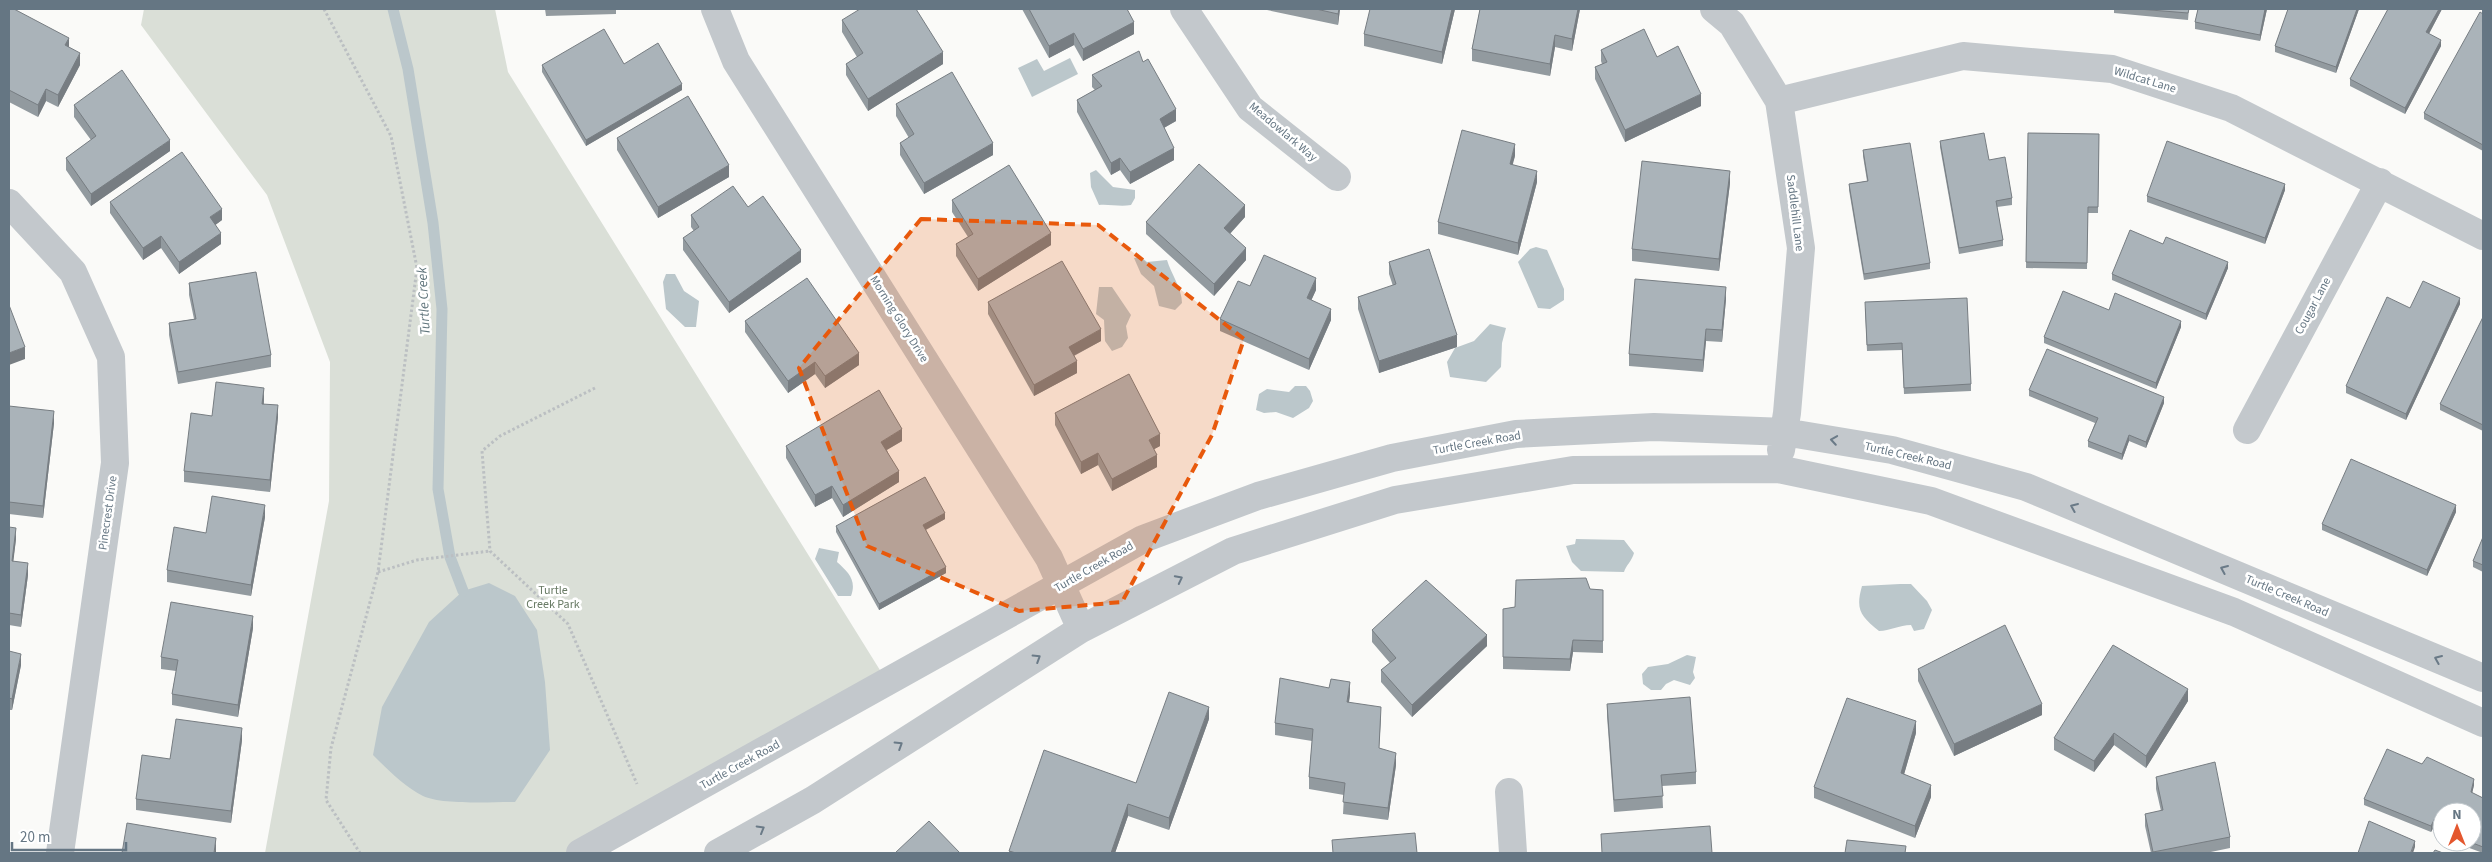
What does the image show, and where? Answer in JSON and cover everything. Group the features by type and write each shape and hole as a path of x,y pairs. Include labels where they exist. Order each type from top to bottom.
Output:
{"street":[{"name":"Morning Glory Drive","path":"715,9 736,61 1044,549 1082,629"},
{"name":"Meadowlark Way","path":"1184,9 1250,108 1337,177"},
{"name":"Saddlehill Lane","path":"1714,9 1732,24 1779,101 1801,248 1784,432 1778,469"},
{"name":"Wildcat Lane","path":"1779,101 1963,56 2112,69 2232,108 2483,236"},
{"name":"Cougar Lane","path":"2246,430 2380,182"},
{"name":"Pinecrest Drive","path":"9,203 73,272 111,357 115,464 60,853"},
{"name":"Turtle Creek Road","path":"580,853 1143,540 1258,496 1392,458 1516,434 1654,427 1784,432 1892,450 2026,487 2483,678"},
{"path":"718,853 813,800 1082,629 1233,551 1395,500 1573,470 1778,469 1931,502 2234,612 2483,723"},
{"path":"1509,792 1513,853"}],"path":[{"path":"324,9 391,136 417,268 378,572 331,748 326,800 360,853"},
{"path":"595,388 500,436 482,451 490,551 568,624 650,815"},
{"path":"378,572 417,560 490,551"}],"highlighted area":[{"path":"921,219 1098,225 1244,339 1212,435 1122,602 1019,611 867,546 799,368"}],"green space":[{"name":"Turtle Creek Park","path":"144,9 495,9 508,72 888,683 580,853 265,853 329,501 330,362 267,195 141,25"}],"shaded area":[{"path":"1070,58 1078,74 1032,97 1018,68 1037,59 1044,71"},
{"path":"1096,170 1113,187 1135,190 1135,198 1131,205 1099,205 1091,187 1090,173"},
{"path":"1536,247 1547,250 1564,289 1564,300 1550,309 1538,308 1518,262 1530,249"},
{"path":"1141,257 1147,262 1167,260 1182,297 1182,303 1175,310 1159,306 1154,286 1141,274 1134,258"},
{"path":"666,274 675,274 684,291 699,301 696,327 685,327 666,309 663,282"},
{"path":"1099,287 1112,287 1131,315 1126,326 1128,338 1122,347 1112,351 1105,341 1104,320 1096,314"},
{"path":"1490,324 1506,328 1502,343 1501,367 1486,382 1450,377 1447,362 1455,348 1474,341"},
{"path":"1295,386 1306,386 1310,391 1313,401 1309,408 1293,418 1276,412 1264,413 1256,410 1259,394 1267,389 1289,392"},
{"path":"1576,539 1624,540 1634,553 1624,572 1581,571 1572,562 1566,546 1575,544"},
{"path":"819,548 839,552 837,562 848,573 852,581 853,590 851,596 838,596 815,559"},
{"path":"489,583 515,596 537,630 545,682 550,750 515,802 468,802 432,799 423,796 409,787 373,755 382,707 429,622 463,591"},
{"path":"1911,584 1927,601 1932,610 1924,629 1914,631 1911,625 1879,631 1861,612 1859,601 1862,586"},
{"path":"1687,655 1696,657 1693,672 1695,678 1690,685 1674,680 1666,684 1661,690 1651,690 1643,684 1642,674 1648,667 1668,664"}],"building":[{"path":"9,9 14,9 69,38 65,45 80,53 58,95 46,89 38,105 9,90"},
{"path":"860,9 916,9 943,52 868,99 846,64 863,53 842,20"},
{"path":"1029,9 1127,9 1134,22 1083,49 1074,33 1049,46"},
{"path":"1316,9 1339,9 1338,14"},
{"path":"1370,9 1452,9 1442,52 1364,34"},
{"path":"1480,9 1578,9 1572,39 1555,35 1550,64 1472,49"},
{"path":"2138,9 2189,9 2188,13"},
{"path":"2198,9 2265,9 2260,35 2195,22"},
{"path":"2288,9 2357,9 2336,67 2275,46"},
{"path":"2388,9 2439,9 2426,32 2441,40 2405,108 2350,79"},
{"path":"2480,12 2483,14 2483,145 2424,113"},
{"path":"604,29 624,64 658,43 682,84 586,140 542,65"},
{"path":"1644,29 1657,57 1678,46 1701,94 1625,130 1595,67 1607,62 1601,50"},
{"path":"1139,51 1143,62 1148,59 1176,109 1160,119 1174,148 1130,172 1120,158 1111,163 1077,100 1102,86 1092,75"},
{"path":"122,70 170,140 91,194 66,158 96,136 74,105"},
{"path":"952,72 993,143 924,183 900,143 914,134 896,104"},
{"path":"688,96 729,165 658,207 617,138"},
{"path":"1462,130 1515,144 1510,164 1537,171 1518,243 1438,222"},
{"path":"1984,133 1989,160 2005,157 2012,198 1996,201 2003,240 1959,248 1940,141"},
{"path":"2028,133 2099,134 2098,207 2088,207 2087,263 2026,262"},
{"path":"2167,141 2285,184 2265,238 2147,196"},
{"path":"1910,143 1930,263 1864,274 1849,184 1868,181 1863,150"},
{"path":"182,152 222,209 210,217 221,233 179,262 161,236 143,248 110,202"},
{"path":"1642,161 1730,171 1719,259 1632,249"},
{"path":"1199,164 1245,205 1224,228 1246,248 1214,284 1146,222"},
{"path":"1009,165 1051,233 978,279 956,244 973,234 952,200"},
{"path":"733,186 748,207 763,196 801,250 729,302 683,238 699,227 691,215"},
{"path":"2130,230 2163,244 2166,237 2228,262 2206,314 2112,274"},
{"path":"1429,249 1457,335 1379,361 1358,297 1396,284 1389,262"},
{"path":"1264,255 1316,278 1307,298 1331,309 1309,359 1220,319 1238,281 1250,286"},
{"path":"1062,261 1101,329 1069,347 1077,361 1034,385 988,302"},
{"path":"256,272 271,355 178,372 169,323 196,319 189,283"},
{"path":"807,278 859,353 825,376 815,362 788,381 745,321"},
{"path":"1635,279 1726,287 1722,330 1706,329 1703,360 1629,354"},
{"path":"2423,281 2460,298 2406,414 2346,386 2387,297 2410,308"},
{"path":"2063,291 2109,310 2115,293 2181,321 2156,383 2044,337"},
{"path":"1967,298 1971,384 1904,388 1902,343 1867,345 1865,302"},
{"path":"9,305 25,347 9,353"},
{"path":"2483,317 2483,425 2440,404"},
{"path":"2047,349 2164,397 2146,442 2129,435 2122,454 2088,441 2098,418 2029,390"},
{"path":"1129,374 1160,434 1149,440 1157,455 1112,479 1098,453 1081,462 1055,413"},
{"path":"216,382 264,388 262,404 278,405 270,480 184,471 191,413 212,416"},
{"path":"879,390 902,429 881,442 899,471 843,505 832,486 815,495 786,446"},
{"path":"9,406 54,411 43,506 9,502"},
{"path":"2351,459 2456,505 2427,570 2322,524"},
{"path":"925,477 945,513 923,525 946,567 879,604 836,526"},
{"path":"212,496 265,505 251,585 167,570 174,527 206,533"},
{"path":"9,527 16,528 12,561 28,563 21,615 9,613"},
{"path":"2483,537 2483,565 2473,561"},
{"path":"1586,578 1590,589 1603,590 1603,641 1573,640 1570,659 1503,657 1503,609 1515,607 1516,580"},
{"path":"1426,580 1487,635 1412,705 1381,670 1396,658 1372,630"},
{"path":"171,602 253,616 238,705 172,694 178,660 161,657"},
{"path":"2005,625 2042,704 1954,744 1918,669"},
{"path":"2113,645 2188,689 2146,756 2114,733 2094,761 2054,738"},
{"path":"9,651 21,654 12,699 9,698"},
{"path":"1280,678 1329,688 1331,679 1350,682 1347,702 1381,707 1379,748 1396,753 1388,808 1343,802 1345,783 1309,777 1313,729 1275,723"},
{"path":"1169,692 1209,707 1169,818 1128,804 1111,853 1016,853 1009,851 1044,750 1136,783"},
{"path":"1690,697 1696,772 1661,775 1663,796 1614,800 1607,704"},
{"path":"1847,698 1916,721 1901,773 1931,785 1915,826 1814,787"},
{"path":"176,719 242,728 231,811 136,799 142,755 170,759"},
{"path":"2387,749 2422,764 2427,757 2474,779 2471,792 2483,798 2483,847 2482,802 2432,802 2431,826 2364,799"},
{"path":"2215,762 2230,837 2153,852 2145,814 2163,810 2156,777"},
{"path":"929,821 960,853 895,853"},
{"path":"2369,821 2415,841 2411,852 2413,853 2358,853"},
{"path":"127,823 216,838 214,853 122,853"},
{"path":"1710,826 1712,853 1602,853 1601,834"},
{"path":"1415,833 1417,853 1333,853 1332,840"},
{"path":"1847,840 1906,846 1905,853 1845,853"}],"waterway":[{"name":"Turtle Creek","path":"393,9 408,69 433,223 442,309 438,489 450,557 463,591"}]}
